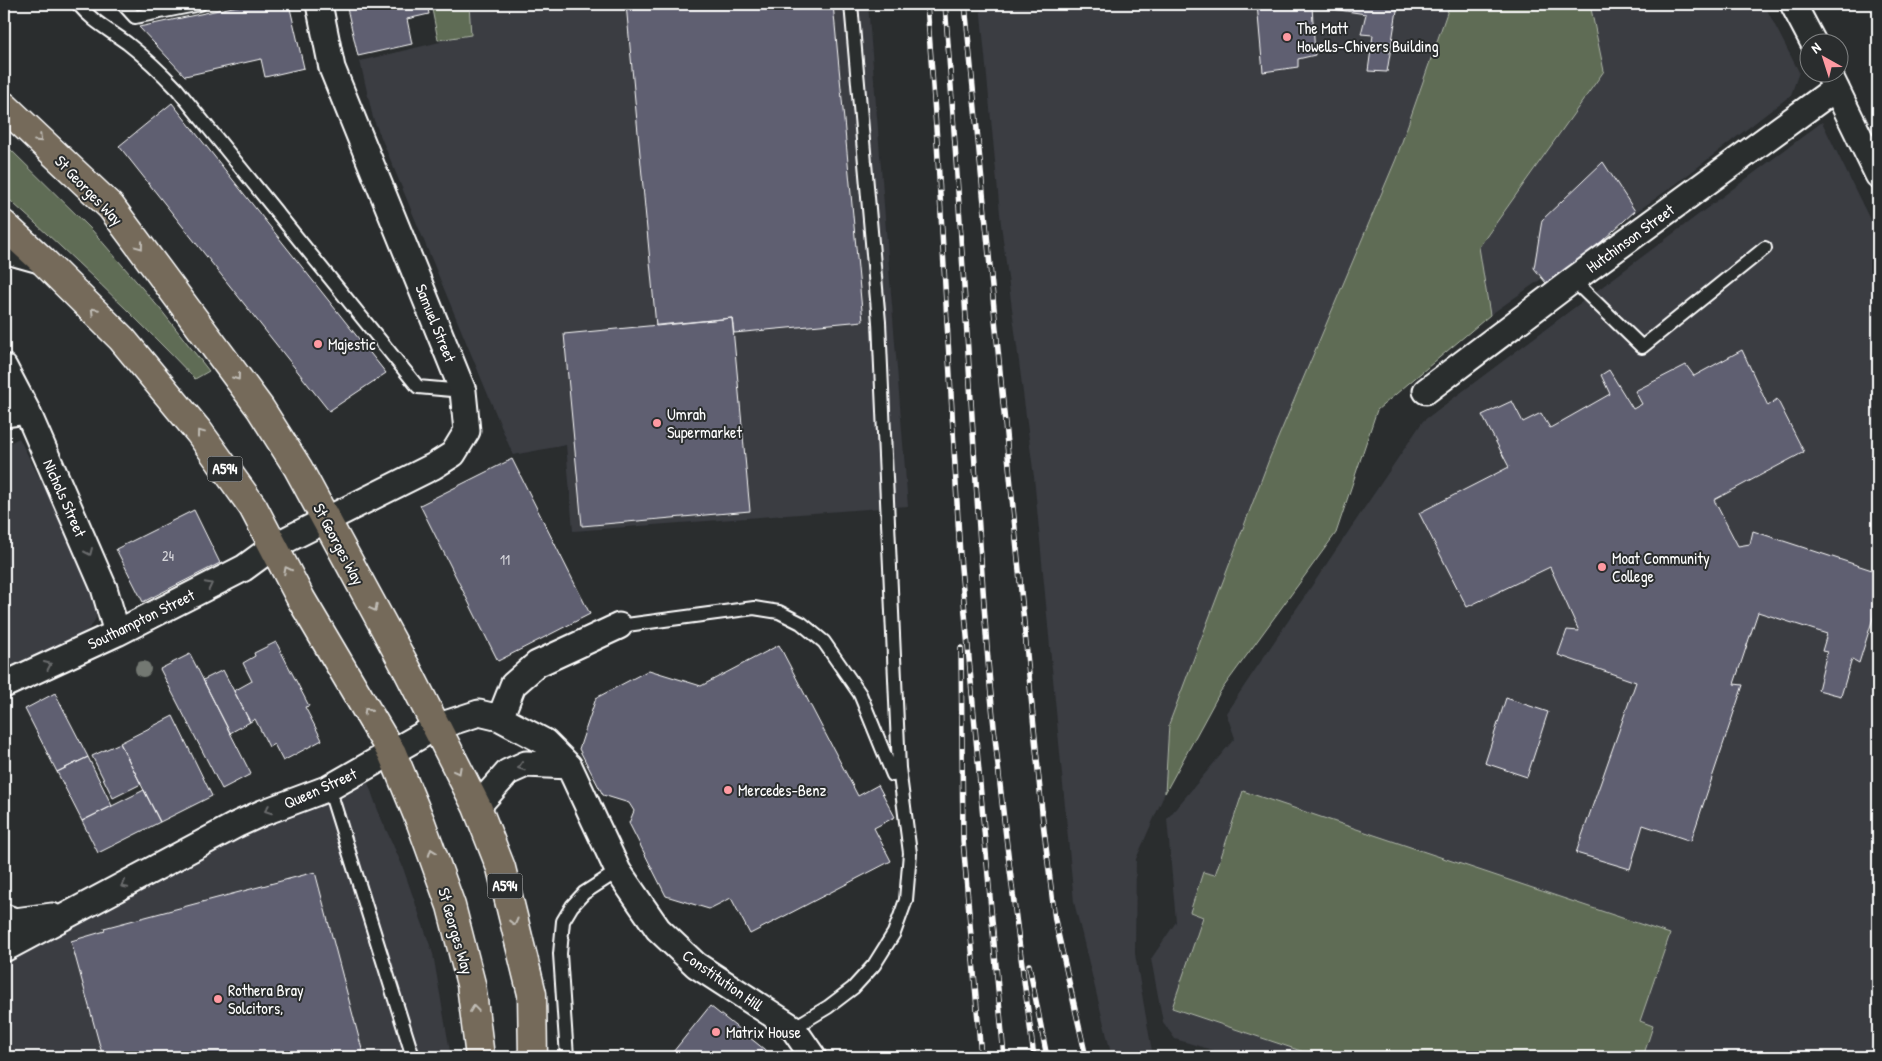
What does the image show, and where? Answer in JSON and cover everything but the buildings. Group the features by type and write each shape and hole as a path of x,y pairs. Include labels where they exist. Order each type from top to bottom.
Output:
{"main road":[{"name":"St Georges Way","path":"4,106 111,208 260,408 298,468 408,672 477,807 501,868 532,994 533,1057"},
{"name":"St Georges Way","path":"4,225 122,339 199,432 253,507 302,599 392,753 421,823 451,906 471,984 480,1057"}],"street":[{"name":"Samuel Street","path":"274,546 434,466 453,454 467,431 463,391 332,68 319,4"},
{"path":"1793,4 1808,32"},
{"name":"Hutchinson Street","path":"1426,391 1829,82"},
{"path":"1833,82 1878,175"},
{"path":"4,250 43,261"},
{"name":"Nichols Street","path":"4,367 15,412 104,588 117,633"},
{"name":"Southampton Street","path":"4,685 117,633 244,568 274,546"},
{"path":"500,718 513,685 537,664 619,626"},
{"name":"Queen Street","path":"4,949 236,825 262,813 329,788 436,727 479,713 500,718"},
{"name":"Constitution Hill","path":"500,718 545,742 569,766 618,871 658,929 696,965 793,1028 812,1057"},
{"path":"477,807 508,772 526,764 569,766"},
{"path":"4,917 15,921 70,914"}],"lane":[{"path":"78,4 90,18 140,54 177,89 418,387 463,391"},
{"path":"123,4 135,17 200,4"},
{"path":"793,1028 828,1007 853,988 874,965 894,933 906,900 910,853 899,768 879,322 851,4"},
{"path":"1573,280 1642,347 1764,248"},
{"path":"619,626 754,608 778,612 801,623 824,642 860,694 893,775 899,768"},
{"path":"329,788 413,1057"},
{"path":"567,1057 560,954 563,921 572,906 584,893 618,871"}],"shaded area":[{"path":"433,4 868,4 908,506 573,531 566,445 513,455 373,118 360,61 440,42"},
{"path":"980,4 1450,4 1396,159 1270,457 1169,724 1165,793 1136,859 1135,954 1153,1057 1112,1057 1074,902 1034,477 1001,224"},
{"path":"1590,4 1764,4 1799,72 1791,95 1676,184 1490,315 1479,247 1604,71"},
{"name":"Moat Community College","path":"1822,122 1878,236 1878,1057 1236,1057 1175,1039 1163,1022 1151,959 1176,922 1167,819 1235,738 1226,713 1423,421"},
{"path":"19,438 93,582 98,613 93,624 83,634 4,674 4,446"},
{"path":"363,769 380,816 402,865 433,954 451,1057 13,1057 4,1001 4,962 236,825"}],"green space":[{"path":"431,4 469,4 471,35 438,40"},
{"path":"1450,4 1590,4 1604,71 1479,247 1490,315 1377,410 1336,533 1220,692 1165,793 1169,724 1270,457 1396,159"},
{"path":"4,143 92,230 161,310 209,371 195,379 101,285 4,195"},
{"path":"1243,791 1670,934 1640,1021 1653,1026 1643,1057 1629,1051 1627,1057 1319,1057 1172,1008 1203,917 1190,912 1203,872 1215,875"}],"railway":[{"path":"927,4 937,141 960,556 1004,1057"},
{"path":"945,4 992,711 1034,1057"},
{"path":"965,4 1043,822 1055,920 1086,1057"},
{"path":"961,648 963,840 981,1057"},
{"path":"1029,965 1047,1057"}],"place":[{"name":"The Matt Howells-Chivers Building","path":"1287,37"},
{"name":"Majestic","path":"318,344"},
{"name":"Umrah Supermarket","path":"657,423"},
{"name":"Moat Community College","path":"1602,567"},
{"name":"Mercedes-Benz","path":"728,790"},
{"name":"Rothera Bray Solcitors,","path":"218,999"},
{"name":"Matrix House","path":"716,1032"}]}
